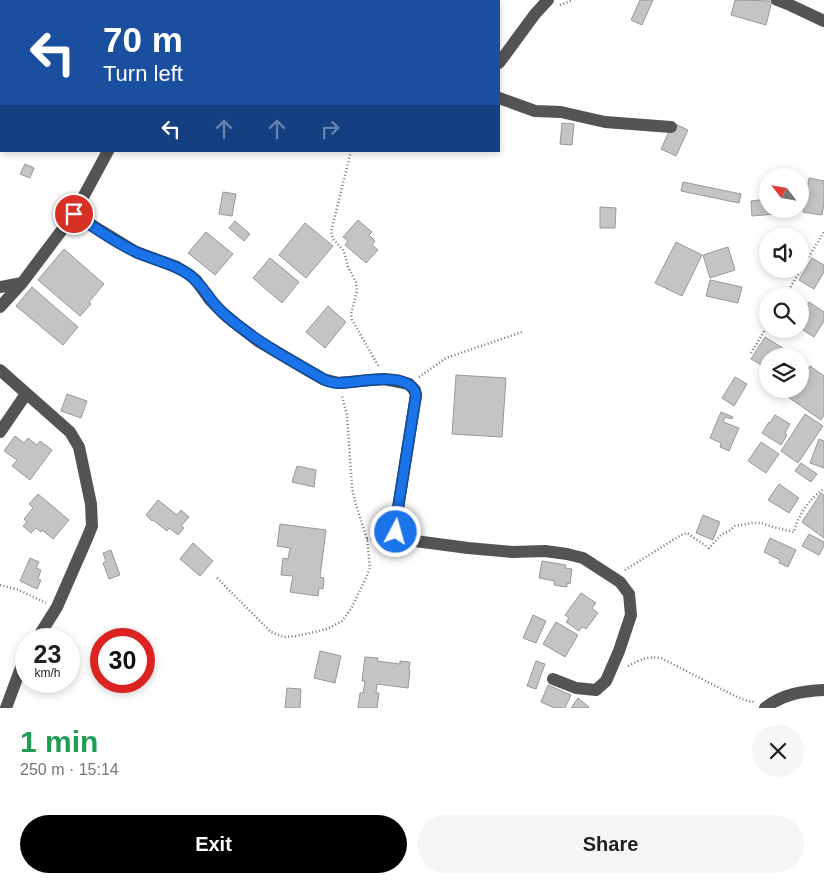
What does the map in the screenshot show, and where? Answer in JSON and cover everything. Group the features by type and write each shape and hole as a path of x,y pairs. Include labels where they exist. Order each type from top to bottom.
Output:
{"street":[{"path":"500,62 535,14 548,0"},
{"path":"776,0 824,21"},
{"path":"500,98 536,111 561,112 605,122 670,128"},
{"path":"0,307 22,283 74,214 107,152"},
{"path":"74,214 136,252 186,272 196,280 218,309 258,340 322,379 338,383 384,379 409,384 415,390 416,395 395,527 400,539 512,552 545,551 567,554 583,558 620,582 629,594 631,615 619,651 606,681 596,690 576,688 553,679"},
{"path":"0,287 22,283"},
{"path":"0,370 70,432 79,447 91,504 92,526 56,607 44,628"},
{"path":"0,432 26,394"},
{"path":"6,708 15,684"},
{"path":"767,706 792,694 824,690"}],"path":[{"path":"351,152 331,232 333,239 344,251 348,267 356,282 357,291 351,314 352,320 384,379"},
{"path":"790,288 824,232"},
{"path":"409,384 446,358 522,332"},
{"path":"751,353 760,338"},
{"path":"218,578 271,632 282,637 297,636 328,628 342,621 351,609 370,568 367,539 352,488 347,415 338,383"},
{"path":"613,578 687,533 709,548 722,534 735,526 761,523 794,532 797,521 815,495 824,489"},
{"path":"0,585 18,590 56,607"},
{"path":"624,668 639,660 652,657 661,658 737,697 767,706"}],"building":[{"path":"640,0 653,0 642,25 631,20"},
{"path":"735,0 772,1 766,25 731,15"},
{"path":"562,123 574,124 572,145 560,144"},
{"path":"673,123 688,130 676,156 661,149"},
{"path":"25,164 34,168 30,178 20,174"},
{"path":"809,178 824,181 822,215 809,213"},
{"path":"683,182 741,194 739,203 681,191"},
{"path":"223,192 236,194 232,216 219,214"},
{"path":"759,200 759,215 752,216 751,201"},
{"path":"600,207 616,208 615,228 600,228"},
{"path":"358,220 372,232 369,235 375,241 372,245 378,250 366,263 345,245 348,241 343,237"},
{"path":"235,221 250,234 244,241 229,228"},
{"path":"305,223 333,246 306,278 279,255"},
{"path":"206,232 233,254 215,275 188,253"},
{"path":"676,242 702,255 682,296 655,283"},
{"path":"728,247 735,270 710,278 703,255"},
{"path":"64,249 104,284 89,302 91,304 80,316 38,280"},
{"path":"270,258 299,282 282,303 253,278"},
{"path":"812,258 824,265 824,272 814,289 799,280 800,278 809,278 809,263"},
{"path":"710,280 742,287 738,303 706,296"},
{"path":"32,287 78,327 63,345 16,306"},
{"path":"809,302 824,312 824,321 814,337 809,334"},
{"path":"328,306 346,322 325,348 306,332"},
{"path":"764,338 783,348 759,348 759,364 751,359"},
{"path":"810,366 824,376 824,415 821,420 789,398 809,398"},
{"path":"456,375 506,378 502,437 452,434"},
{"path":"735,377 747,384 734,406 722,398"},
{"path":"67,394 87,401 81,418 61,411"},
{"path":"721,412 733,417 732,419 725,417 723,422 739,428 729,451 720,447 721,443 710,438"},
{"path":"805,414 823,426 798,463 781,451"},
{"path":"775,415 790,424 785,433 787,435 781,445 762,433"},
{"path":"15,436 24,443 28,438 37,445 40,441 52,450 30,480 12,466 17,460 4,451"},
{"path":"819,439 824,441 824,468 810,463"},
{"path":"761,442 779,454 766,473 748,461"},
{"path":"801,463 817,474 811,482 795,471"},
{"path":"297,466 316,470 314,487 292,482"},
{"path":"779,484 799,498 789,513 768,500"},
{"path":"821,493 824,495 824,538 802,522"},
{"path":"38,494 69,520 53,539 42,530 41,532 36,528 31,533 23,526 27,522 24,519 33,508 29,504"},
{"path":"158,500 177,515 181,510 189,517 181,526 184,528 178,535 169,528 167,531 146,515"},
{"path":"703,515 720,522 713,540 696,533"},
{"path":"280,524 326,530 320,577 324,578 323,589 319,588 318,596 290,592 293,576 281,575 283,558 288,559 290,548 277,546"},
{"path":"809,534 824,542 819,555 802,546"},
{"path":"770,538 796,550 788,567 779,563 780,560 764,552"},
{"path":"193,543 213,561 200,576 180,559"},
{"path":"111,550 120,575 109,579 103,563 106,561 103,553"},
{"path":"30,558 39,562 36,568 41,570 38,579 41,580 37,589 20,581"},
{"path":"542,561 566,565 565,568 572,569 570,584 567,583 567,587 554,585 555,581 539,578"},
{"path":"581,593 596,603 592,608 598,613 586,629 582,627 579,631 566,622 569,618 565,615"},
{"path":"533,615 546,621 536,643 523,638"},
{"path":"556,622 578,635 565,657 543,644"},
{"path":"320,651 341,656 335,683 314,678"},
{"path":"365,657 378,658 377,661 400,664 400,661 410,662 408,688 377,684 376,693 379,693 377,708 358,708 360,693 363,693 365,681 362,681"},
{"path":"536,661 545,664 536,689 527,686"},
{"path":"548,685 571,695 565,708 554,708 541,702"},
{"path":"287,688 301,689 300,708 285,708"},
{"path":"578,698 589,707 571,708"}],"route":[{"path":"74,214 136,252 186,272 196,280 210,300 226,316 258,340 322,379 338,383 384,379 409,384 415,390 416,395 395,527 396,532"}]}
